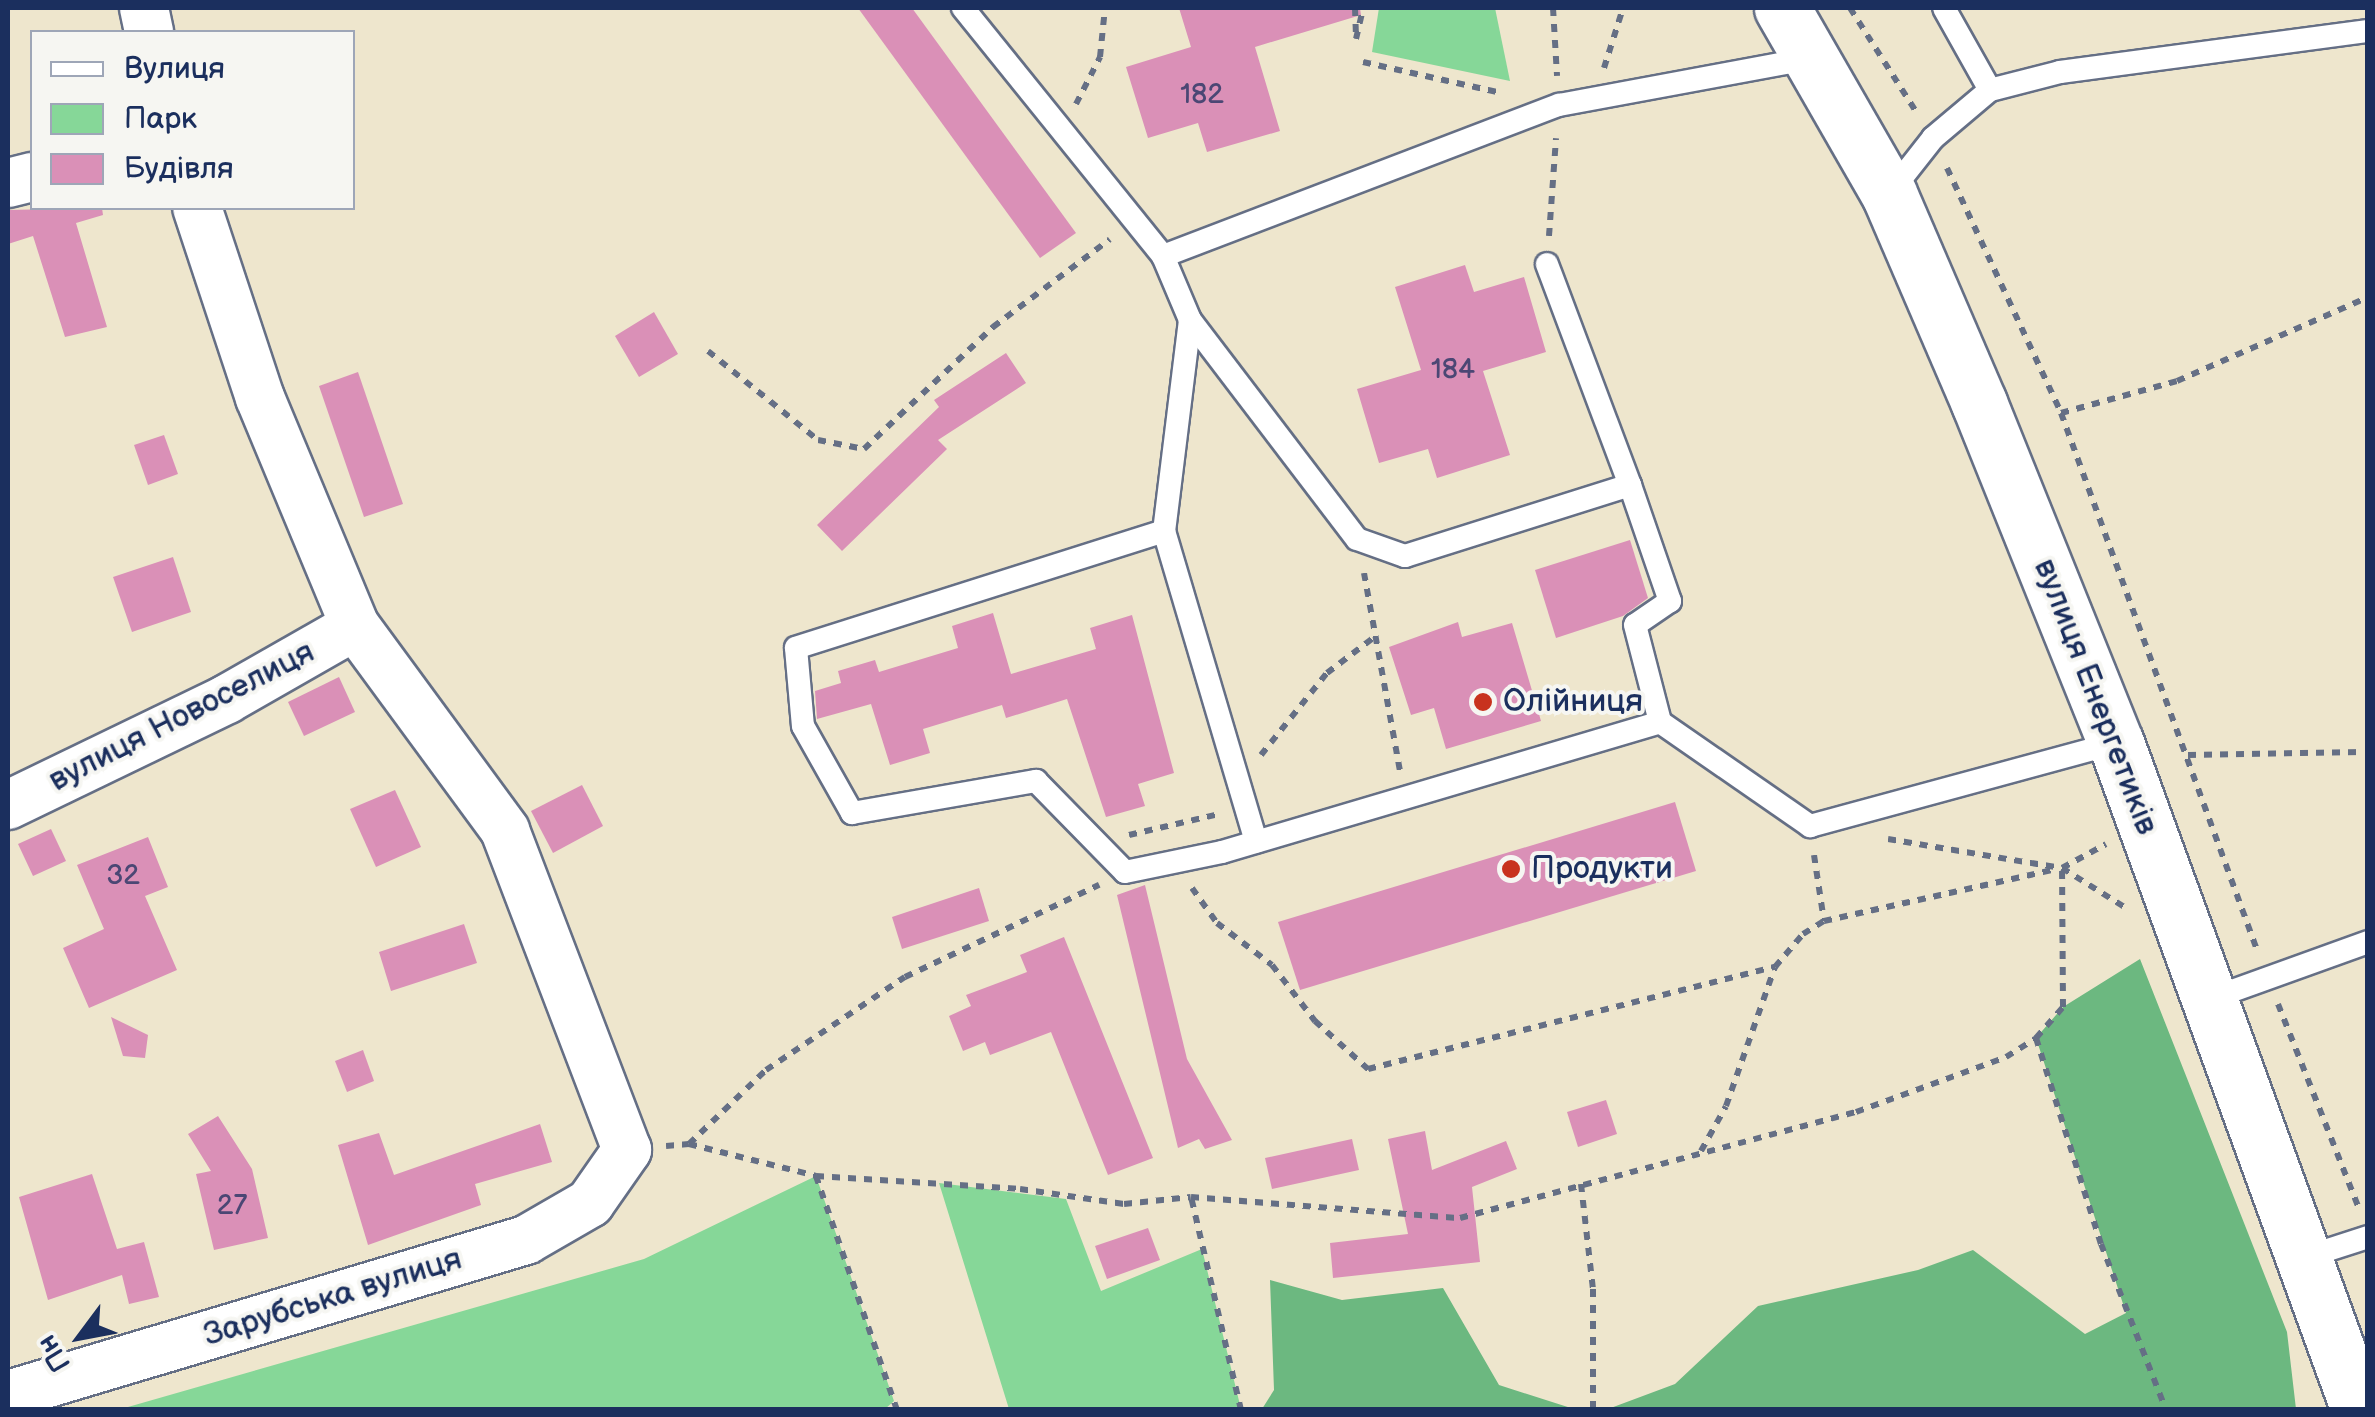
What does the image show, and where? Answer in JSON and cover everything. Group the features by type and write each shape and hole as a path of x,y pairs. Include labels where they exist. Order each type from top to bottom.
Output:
{"main road":[{"name":"вулиця Енергетиків","path":"1782,8 1889,194 2116,743 2359,1410"}],"street":[{"path":"197,210 260,398 355,626 505,830 627,1150"},
{"name":"вулиця Новоселиця","path":"8,805 227,699 355,626"},
{"name":"Зарубська вулиця","path":"8,1395 526,1240 590,1202 627,1150"}],"lane":[{"path":"963,8 1064,128 1162,256 1190,320 1358,539 1405,556 1630,485"},
{"path":"1944,8 1990,90"},
{"path":"1889,194 1933,138 1990,90 2060,72 2368,31"},
{"path":"1162,256 1559,105 1813,58"},
{"path":"1546,264 1670,600 1635,625 1660,722 1810,826 2116,743"},
{"path":"1190,320 1164,532 1256,842"},
{"path":"1164,532 796,648 803,726 852,813 1036,781 1125,872 1256,842 1660,722"},
{"path":"2207,1000 2266,975 2368,942"},
{"path":"2302,1258 2368,1234"}],"path":[{"path":"1064,128 1100,57 1105,8"},
{"path":"1354,8 1356,39 1363,8"},
{"path":"1363,62 1559,105 1601,76 1623,8"},
{"path":"1850,8 1933,138 2061,414 2266,975 2368,1234"},
{"path":"708,351 818,440 864,450 1092,246 1140,227"},
{"path":"2061,414 2177,381 2368,297"},
{"path":"1358,539 1404,798"},
{"path":"2188,755 2363,752"},
{"path":"1701,1151 1726,1106 1775,967 1824,921 2062,868 2145,824"},
{"path":"1824,921 1810,826 2062,868 2188,948"},
{"path":"1175,863 1218,922 1272,965 1315,1021 1368,1069 1775,967"},
{"path":"627,1150 689,1144 816,1176 1020,1189 1124,1204 1191,1198 1460,1218 1856,1112 2006,1057 2036,1038 2063,1007 2062,868"},
{"path":"689,1144 766,1070 905,977 1125,872"},
{"path":"2036,1038 2101,1244 2166,1410"},
{"path":"816,1176 898,1410"},
{"path":"1582,1184 1592,1289 1592,1410"},
{"path":"1191,1198 1241,1410"}],"green space":[{"path":"1379,8 1495,8 1510,81 1372,52"},
{"path":"2140,959 2287,1332 2296,1409 1608,1409 1675,1384 1758,1306 1918,1270 1973,1250 2085,1334 2126,1313 2036,1038 2063,1007"},
{"path":"816,1176 894,1401 885,1409 121,1409 644,1259"},
{"path":"939,1183 1066,1199 1101,1291 1202,1249 1241,1409 1009,1409"},
{"path":"1270,1280 1342,1300 1443,1288 1499,1385 1574,1409 1262,1409 1274,1390"}],"building":[{"path":"858,8 912,8 1076,233 1040,258"},
{"path":"1179,8 1360,8 1361,15 1255,47 1280,131 1207,152 1198,123 1148,138 1126,67 1191,47"},
{"path":"8,210 102,210 103,215 76,223 107,327 65,337 33,236 8,244"},
{"path":"1465,265 1474,292 1524,277 1546,352 1483,371 1510,455 1437,478 1428,449 1379,463 1357,389 1421,370 1395,287"},
{"path":"654,312 678,354 639,377 615,336"},
{"path":"1006,353 1026,383 938,440 947,449 842,551 817,525 939,407 934,400"},
{"path":"358,372 403,504 364,517 319,386"},
{"path":"164,435 178,474 148,485 134,445"},
{"path":"1630,540 1648,598 1623,616 1556,638 1535,570"},
{"path":"173,557 191,612 132,632 113,577"},
{"path":"993,613 1011,674 1096,649 1090,628 1132,615 1174,773 1138,784 1145,806 1106,817 1067,699 1006,718 1002,705 923,729 930,753 890,765 871,704 817,719 815,691 841,683 838,671 875,660 879,672 958,648 952,626"},
{"path":"1458,622 1462,637 1512,623 1541,721 1446,749 1434,708 1411,715 1389,647"},
{"path":"339,677 355,712 304,736 288,702"},
{"path":"582,785 603,826 553,853 531,811"},
{"path":"395,790 421,847 376,867 350,809"},
{"path":"1675,802 1696,871 1300,990 1278,922"},
{"path":"51,829 66,861 33,876 18,844"},
{"path":"148,837 168,887 145,896 177,970 89,1008 63,948 104,929 77,865"},
{"path":"1145,885 1187,1059 1232,1140 1205,1149 1199,1139 1178,1148 1117,895"},
{"path":"979,888 989,921 902,949 892,917"},
{"path":"464,924 477,963 391,991 379,952"},
{"path":"1064,937 1153,1158 1108,1175 1051,1032 990,1055 985,1042 963,1051 949,1016 971,1006 966,995 1027,972 1020,955"},
{"path":"111,1017 148,1035 145,1058 123,1056"},
{"path":"363,1050 374,1081 347,1092 335,1061"},
{"path":"1606,1100 1617,1134 1578,1147 1567,1112"},
{"path":"218,1116 252,1169 268,1238 214,1250 196,1174 211,1171 188,1134"},
{"path":"540,1124 552,1162 475,1184 481,1205 368,1245 338,1145 379,1133 394,1175"},
{"path":"1425,1131 1432,1170 1506,1141 1517,1169 1472,1187 1480,1262 1333,1278 1330,1243 1408,1234 1388,1139"},
{"path":"1352,1139 1359,1170 1272,1189 1265,1158"},
{"path":"92,1174 117,1249 144,1242 159,1297 129,1304 122,1275 48,1300 19,1197"},
{"path":"1148,1228 1160,1260 1107,1279 1095,1246"}],"place":[{"name":"Олійниця","path":"1483,702"},
{"name":"Продукти","path":"1511,869"}]}
